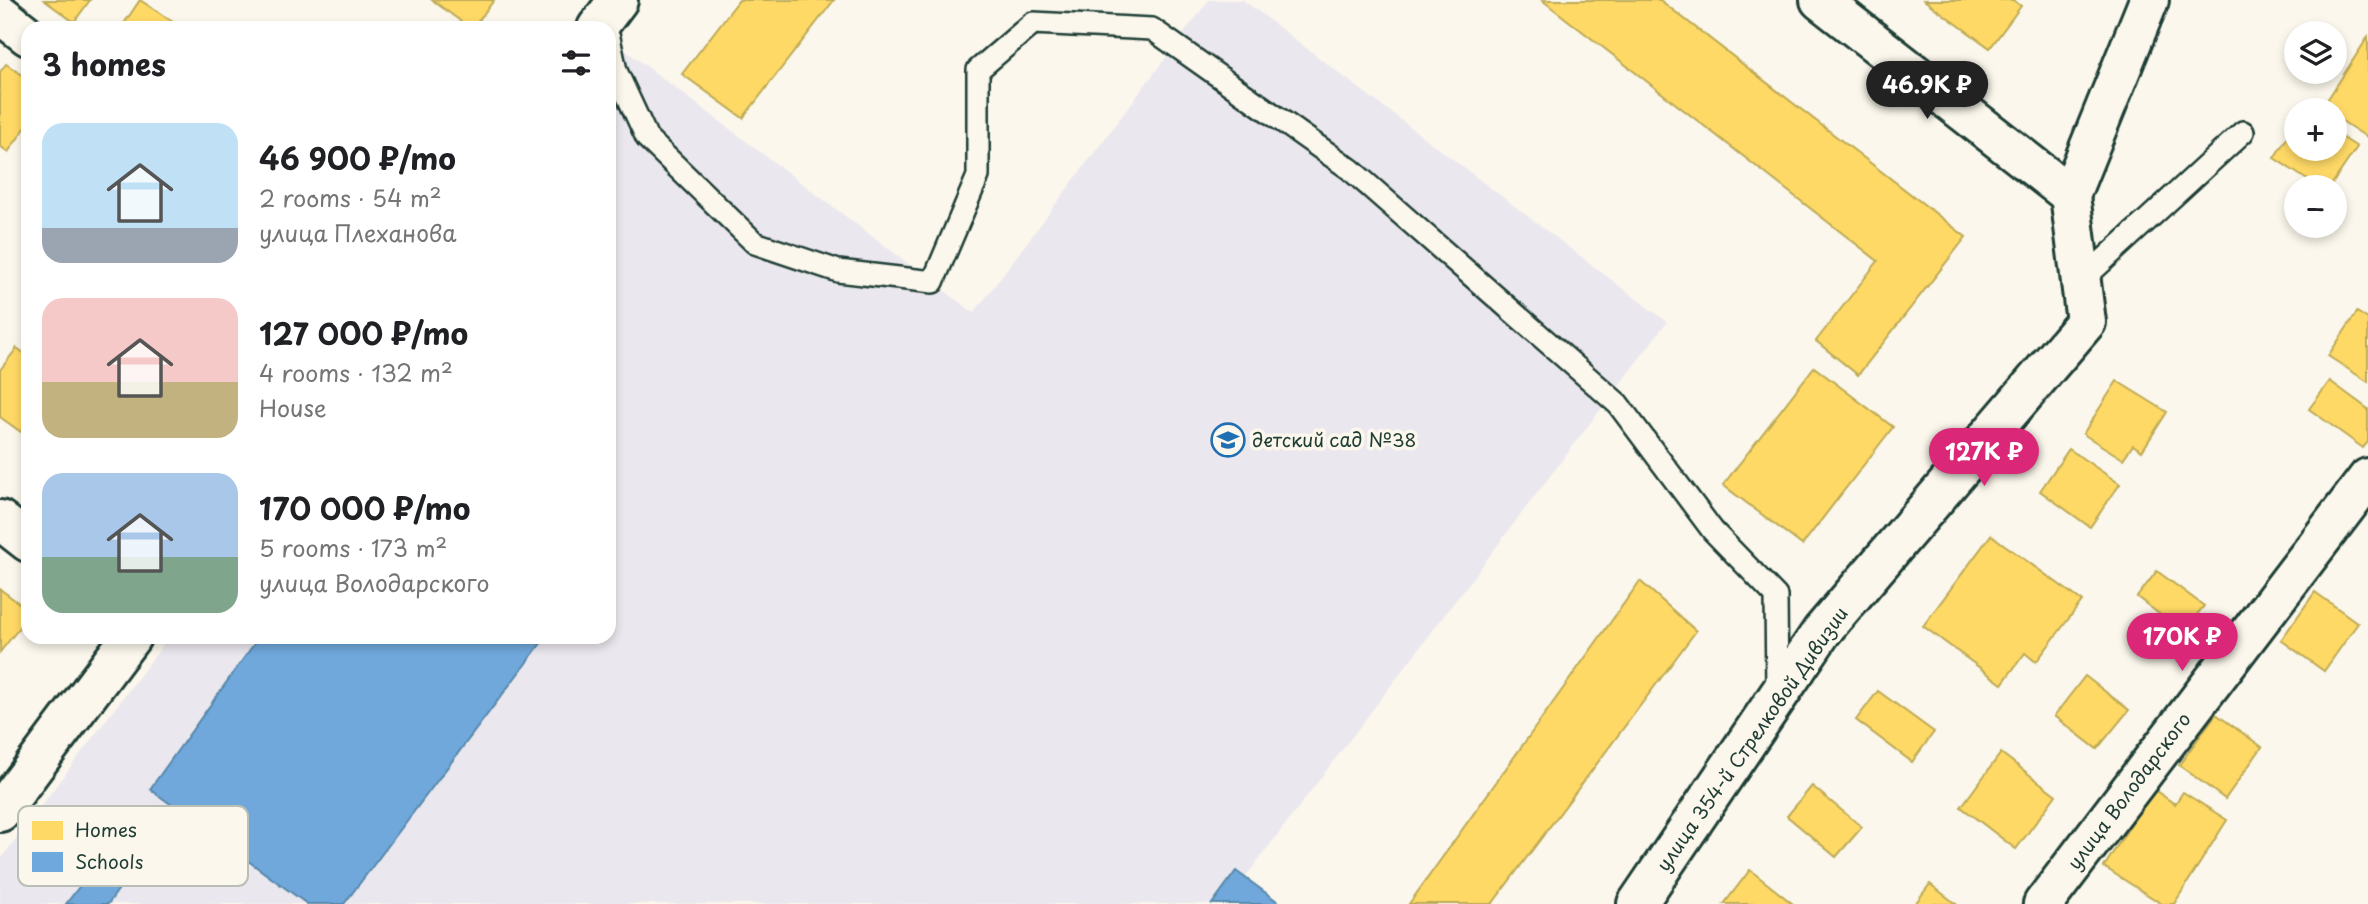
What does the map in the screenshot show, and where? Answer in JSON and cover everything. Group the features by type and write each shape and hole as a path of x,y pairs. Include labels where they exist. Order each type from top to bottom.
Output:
{"street":[{"path":"1820,0 2070,195"},
{"name":"улица 354-й Стрелковой Дивизии","path":"1637,904 1822,631 2086,322 2070,195 2149,0"},
{"path":"0,14 21,30"},
{"name":"улица Володарского","path":"2043,904 2368,478"},
{"path":"0,520 21,536"},
{"path":"0,812 126,644"}],"lane":[{"path":"616,73 648,138 755,243 838,271 933,282 978,176 978,69 1033,23 1152,29 1350,169 1618,404 1713,531 1776,596 1777,698"},
{"path":"2081,281 2243,132"}],"shaded area":[{"path":"1209,0 1243,0 1667,322 1225,904 0,904 0,860 18,836 18,886 248,886 248,806 41,806 164,644 616,644 617,44 974,313"}],"building: Homes":[{"path":"44,0 90,0 73,21"},
{"path":"140,0 172,21 126,21"},
{"path":"432,0 494,0 478,21 460,21"},
{"path":"739,0 834,0 743,118 682,74"},
{"path":"1542,0 1660,0 1966,237 1858,375 1816,341 1878,261"},
{"path":"1924,0 2013,0 2021,6 1990,48"},
{"path":"2368,37 2368,138 2347,124 2347,98 2328,98 2338,84 2347,84 2347,69"},
{"path":"6,64 21,74 21,134 8,152 0,146 0,72"},
{"path":"2347,140 2357,147 2338,175 2300,175 2274,158 2284,143 2284,161 2347,161"},
{"path":"2357,312 2368,319 2368,382 2328,356"},
{"path":"17,348 21,351 21,432 0,417 0,370"},
{"path":"1814,367 1893,427 1802,545 1723,485"},
{"path":"2117,381 2167,412 2142,451 2133,445 2123,459 2083,434"},
{"path":"2330,381 2368,409 2368,442 2363,448 2309,409"},
{"path":"2069,449 2120,484 2090,527 2040,491"},
{"path":"1991,535 2082,601 2036,662 2025,653 2002,684 1923,626"},
{"path":"2157,571 2204,606 2183,632 2137,597"},
{"path":"1640,581 1696,631 1492,904 1409,904"},
{"path":"0,589 21,605 21,626 0,652"},
{"path":"2315,592 2358,623 2324,671 2281,640"},
{"path":"2085,676 2129,710 2097,749 2054,716"},
{"path":"1878,691 1934,732 1912,762 1856,720"},
{"path":"2216,714 2262,747 2225,799 2179,765"},
{"path":"2001,753 2056,795 2016,849 1961,807"},
{"path":"1812,786 1862,827 1836,857 1787,816"},
{"path":"2153,789 2175,804 2183,792 2227,820 2174,904 2162,904 2104,867"},
{"path":"1750,870 1793,904 1724,904"},
{"path":"1930,884 1956,904 1915,904"}],"building: Schools":[{"path":"254,644 540,644 344,904 307,904 248,861 248,806 173,806 150,789"},
{"path":"1236,871 1281,904 1212,904"},
{"path":"80,886 121,886 108,904 66,904"}],"place":[{"name":"детский сад №38","path":"1228,440"}]}
